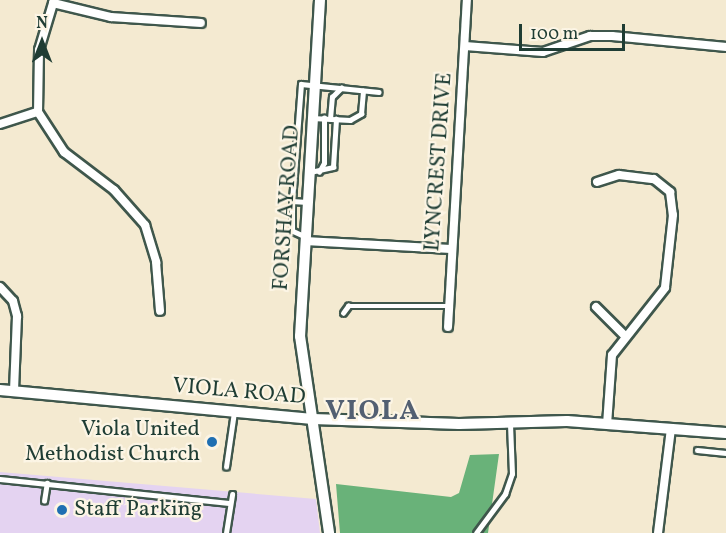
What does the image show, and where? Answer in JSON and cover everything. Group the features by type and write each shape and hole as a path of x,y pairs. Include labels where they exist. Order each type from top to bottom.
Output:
{"street":[{"name":"FORSHAY ROAD","path":"320,0 314,84 326,118 307,202 300,336 329,533"},
{"name":"LYNCREST DRIVE","path":"448,327 467,0"},
{"path":"160,311 156,262 145,225 114,190 64,152 38,112 39,50 54,1 111,17 201,23"},
{"path":"465,46 543,52 590,36 726,46"},
{"path":"0,124 38,112"},
{"path":"597,182 619,175 646,177 664,185 672,201 665,288 612,355 607,424"},
{"path":"305,239 451,249"},
{"path":"0,287 13,301 17,316 14,392"},
{"path":"596,307 626,337"},
{"name":"VIOLA ROAD","path":"0,390 313,418 510,424 607,424 726,433"},
{"path":"658,533 671,429"}],"lane":[{"path":"305,239 292,231 299,86 314,84 379,92"},
{"path":"314,172 333,167 326,118 332,97 341,88"},
{"path":"326,118 361,114 363,91"},
{"path":"292,201 307,202"},
{"path":"343,313 348,306 449,306"},
{"path":"226,467 234,412"},
{"path":"476,533 505,494 512,474 510,424"},
{"path":"697,450 726,453"},
{"path":"0,479 229,503"},
{"path":"44,501 47,483"},
{"path":"226,533 232,494"}],"shaded area":[{"path":"0,472 316,499 320,533 0,533"}],"green space":[{"path":"499,454 488,533 340,533 336,484 451,497 459,493 470,455"}],"place":[{"name":"Viola United Methodist Church","path":"212,442"},
{"name":"Staff Parking","path":"62,510"}],"district":[{"name":"VIOLA","path":"373,412"}]}
